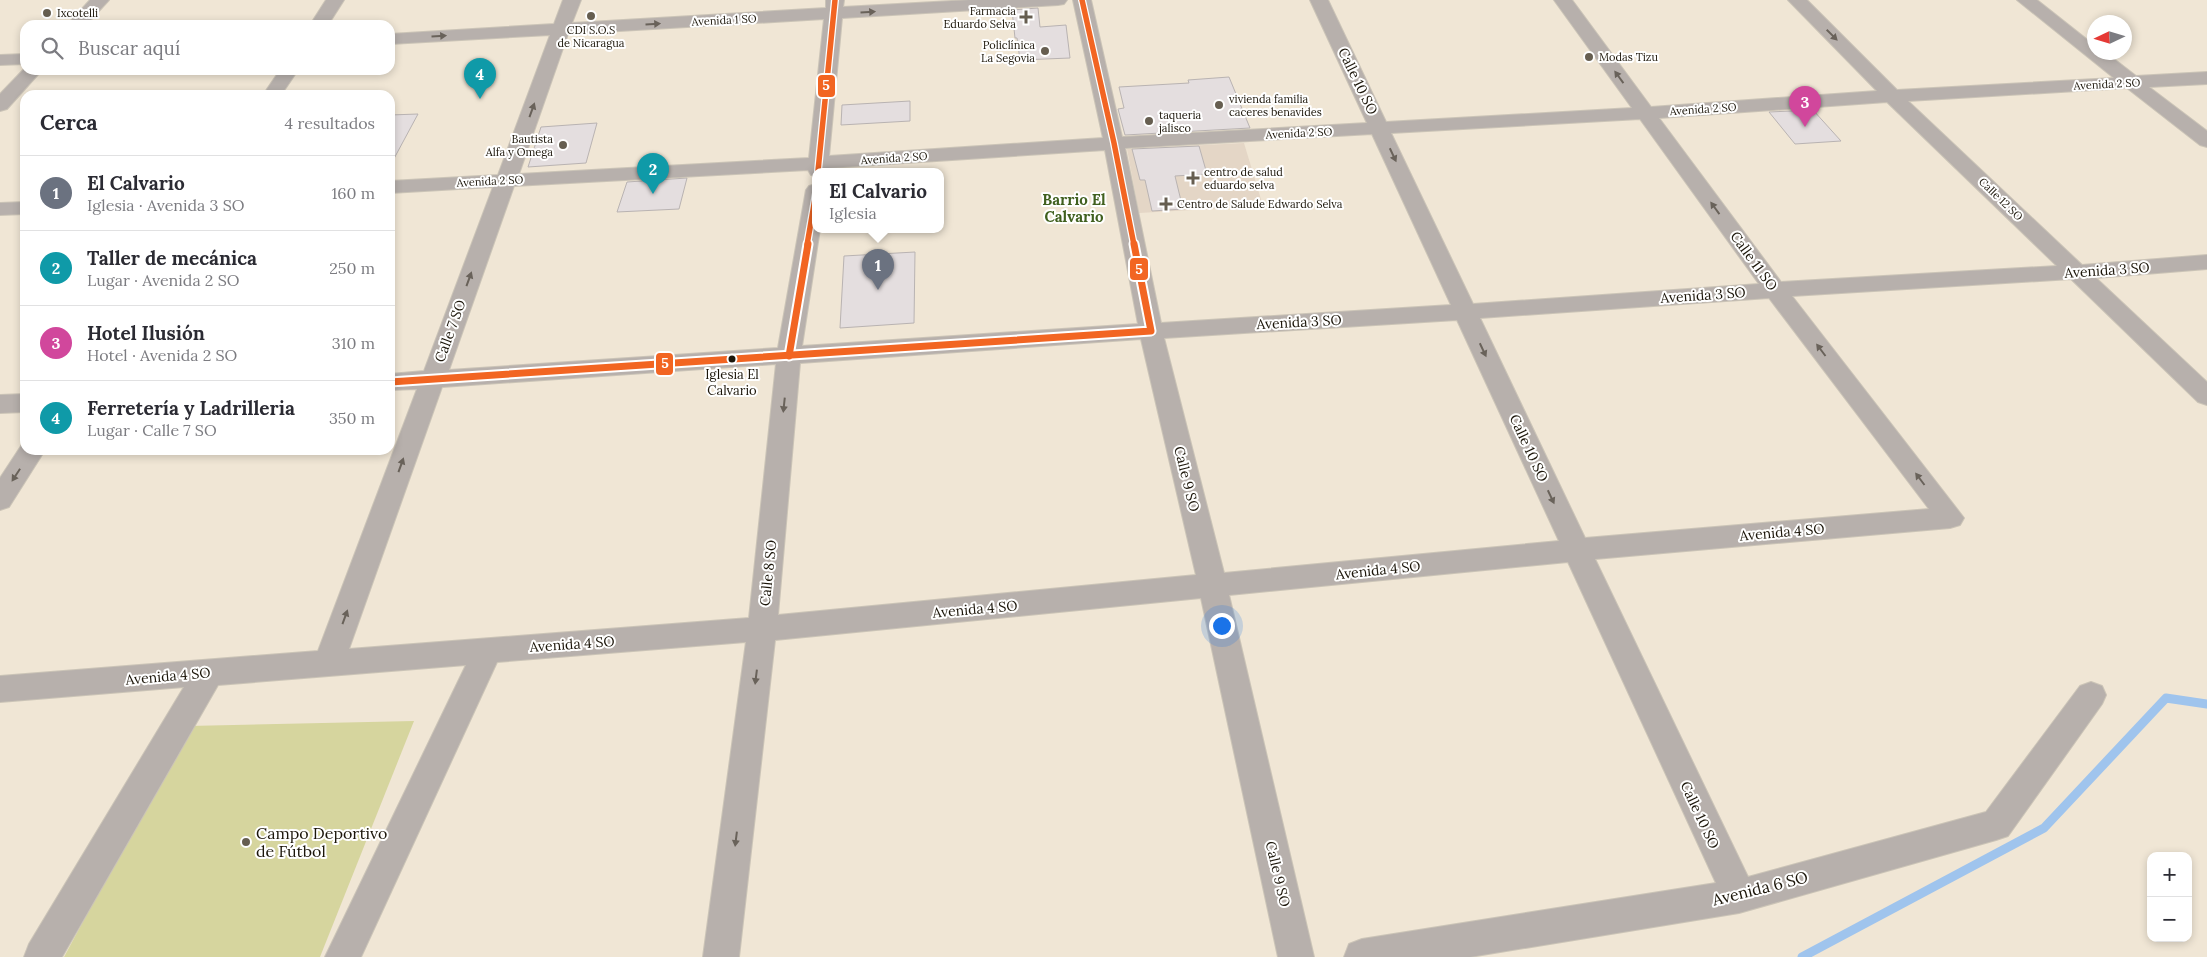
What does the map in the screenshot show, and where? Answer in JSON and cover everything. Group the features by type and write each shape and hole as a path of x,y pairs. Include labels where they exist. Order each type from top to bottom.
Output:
{"street":[{"path":"81,20 100,0"},
{"path":"322,20 335,0"},
{"name":"Calle 7 SO","path":"328,663 572,0"},
{"name":"Avenida 1 SO","path":"395,39 835,7 1058,0"},
{"name":"Calle 9 SO","path":"1082,0 1114,143 1151,331 1214,587 1296,957"},
{"name":"Calle 10 SO","path":"1319,0 1381,128 1738,896"},
{"name":"Calle 11 SO","path":"1563,0 1775,290 1950,518"},
{"name":"Calle 12 SO","path":"1797,0 1892,96 2207,396"},
{"path":"2026,0 2207,141"},
{"path":"819,167 835,7"},
{"path":"0,60 20,59"},
{"path":"0,105 28,75"},
{"path":"275,90 286,75"},
{"name":"Avenida 2 SO","path":"395,187 506,180 819,167 1114,143 1645,113 1892,96 2207,78"},
{"path":"0,209 20,208"},
{"name":"Calle 8 SO","path":"721,957 762,629 789,356 812,215"},
{"name":"Avenida 3 SO","path":"395,382 2207,262"},
{"path":"0,404 20,403"},
{"path":"0,500 29,455"},
{"name":"Avenida 4 SO","path":"0,689 762,629 1214,587 1576,550 1950,518"},
{"path":"343,957 488,650"},
{"path":"42,957 209,672"},
{"name":"Avenida 6 SO","path":"1362,957 1738,896 1996,825 2091,696"}],"shaded area":[{"name":"centro de salud eduardo selva","path":"1244,143 1263,206 1139,213 1127,149"},
{"name":"Campo Deportivo de Fútbol","path":"414,721 320,957 64,957 188,726"}],"building":[{"path":"1038,8 1040,27 1066,25 1070,58 1020,60 1012,10"},
{"path":"1229,77 1250,128 1125,135 1118,109 1124,108 1119,87 1189,83 1188,80"},
{"path":"910,101 910,121 841,125 842,105"},
{"path":"1813,110 1841,141 1795,144 1769,112"},
{"path":"418,114 395,157 395,115"},
{"name":"Bautista Alfa y Omega","path":"597,123 586,163 528,167 541,127"},
{"path":"1199,146 1207,174 1175,176 1183,209 1152,211 1145,180 1140,180 1132,149"},
{"path":"687,178 679,209 617,212 627,182"},
{"path":"915,252 914,323 840,328 844,256"}],"waterway":[{"path":"1802,957 2044,828 2166,698 2207,704"}],"transit line":[{"name":"5","path":"818,168 835,0"},
{"name":"5","path":"395,382 1151,331 1114,143 1082,0"},
{"name":"5","path":"789,356 812,217"}],"place":[{"name":"Ixcotelli","path":"47,13"},
{"name":"CDI S.O.S de Nicaragua","path":"591,16"},
{"name":"Farmacia Eduardo Selva","path":"1026,17"},
{"name":"Policlínica La Segovia","path":"1045,51"},
{"name":"Modas Tizu","path":"1589,57"},
{"name":"Ferretería y Ladrilleria","path":"480,99"},
{"name":"vivienda familia caceres benavides","path":"1219,105"},
{"name":"taqueria jalisco","path":"1149,121"},
{"name":"Hotel Ilusión","path":"1805,127"},
{"name":"Bautista Alfa y Omega","path":"563,145"},
{"name":"centro de salud eduardo selva","path":"1193,178"},
{"name":"Taller de mecánica","path":"653,194"},
{"name":"Centro de Salude Edwardo Selva","path":"1166,204"},
{"name":"El Calvario","path":"878,290"},
{"name":"Iglesia El Calvario","path":"732,359"},
{"name":"Campo Deportivo de Fútbol","path":"246,842"}],"district":[{"name":"Barrio El Calvario","path":"1074,208"}]}
